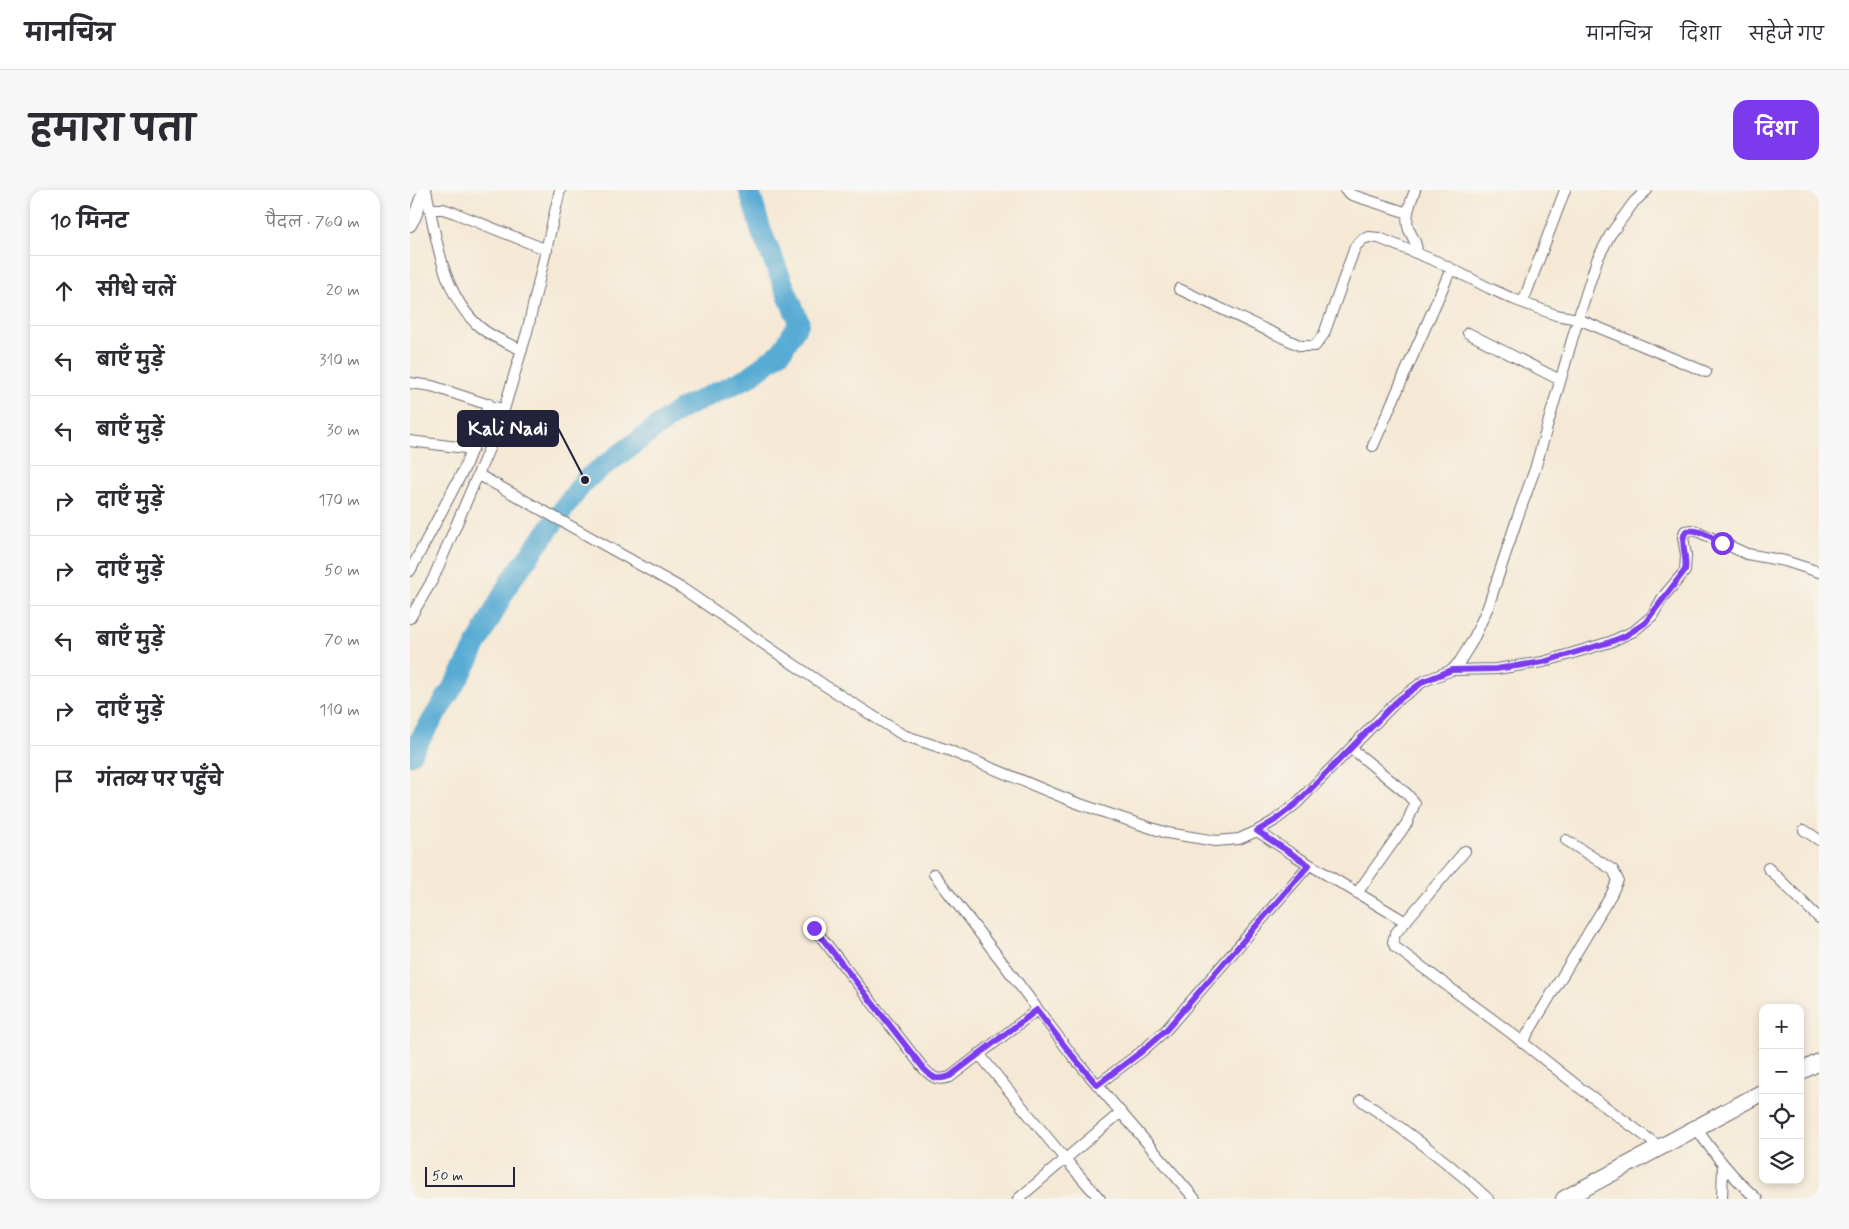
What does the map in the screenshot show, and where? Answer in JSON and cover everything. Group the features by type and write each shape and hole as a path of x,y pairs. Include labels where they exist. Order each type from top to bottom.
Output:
{"main road":[{"path":"1804,1070 1819,1062"},
{"path":"1564,1199 1759,1094"}],"street":[{"path":"425,190 446,274 464,309 483,330 522,350"},
{"path":"410,225 425,190"},
{"path":"410,618 433,579 479,475 504,410 522,350 560,190"},
{"path":"1345,190 1352,195 1408,213"},
{"path":"1416,190 1408,213 1409,230 1417,246 1417,253"},
{"path":"1523,302 1565,190"},
{"path":"1452,670 1473,640 1488,607 1535,469 1578,319 1598,260 1610,234 1634,202 1647,190"},
{"path":"430,209 444,209 547,250"},
{"path":"1179,289 1293,342 1310,347 1316,346 1324,334 1355,247 1359,242 1368,237 1374,237 1417,253 1489,288 1523,302 1556,315 1578,319 1706,372"},
{"path":"1373,446 1451,269"},
{"path":"1468,333 1560,380"},
{"path":"410,383 432,386 504,410"},
{"path":"410,571 456,487 473,449 488,404"},
{"path":"410,441 473,449"},
{"path":"479,475 683,589 824,685 903,734 948,750 1083,805 1167,833 1216,841 1229,841 1257,831 1274,821 1297,803 1397,701 1424,681 1452,670 1496,669 1543,662 1610,642 1634,631 1652,616 1685,570 1683,534 1689,530 1699,532 1747,554 1785,561 1819,572"},
{"path":"1351,748 1406,793 1415,803 1407,823 1357,893"},
{"path":"1804,830 1819,840"},
{"path":"1257,831 1309,865 1406,922"},
{"path":"1522,1043 1611,895 1618,880 1613,870 1566,840"},
{"path":"1465,851 1393,938 1395,947 1660,1147"},
{"path":"1097,1085 1141,1052 1166,1030 1309,865"},
{"path":"1768,868 1819,918"},
{"path":"934,874 1071,1054 1195,1199"},
{"path":"814,928 924,1069 934,1079 941,1080 950,1076 1037,1010"},
{"path":"979,1054 1100,1199"},
{"path":"1361,1100 1414,1136 1488,1199"},
{"path":"1018,1199 1121,1112"},
{"path":"1696,1128 1723,1164 1758,1199"},
{"path":"1722,1199 1723,1164"}],"waterway":[{"path":"410,755 460,676 509,583 585,480 681,409 749,377 782,351 799,322 762,233 749,190"}],"place":[{"name":"Kali Nadi","path":"585,480"}],"route":[{"path":"814,928 924,1069 934,1079 941,1080 950,1076 1037,1010 1097,1085 1141,1052 1166,1030 1309,865 1257,831 1274,821 1297,803 1397,701 1424,681 1452,670 1496,669 1543,662 1625,636 1652,616 1670,589 1682,576 1686,565 1683,534 1686,531 1693,530 1699,532 1722,543"}]}
